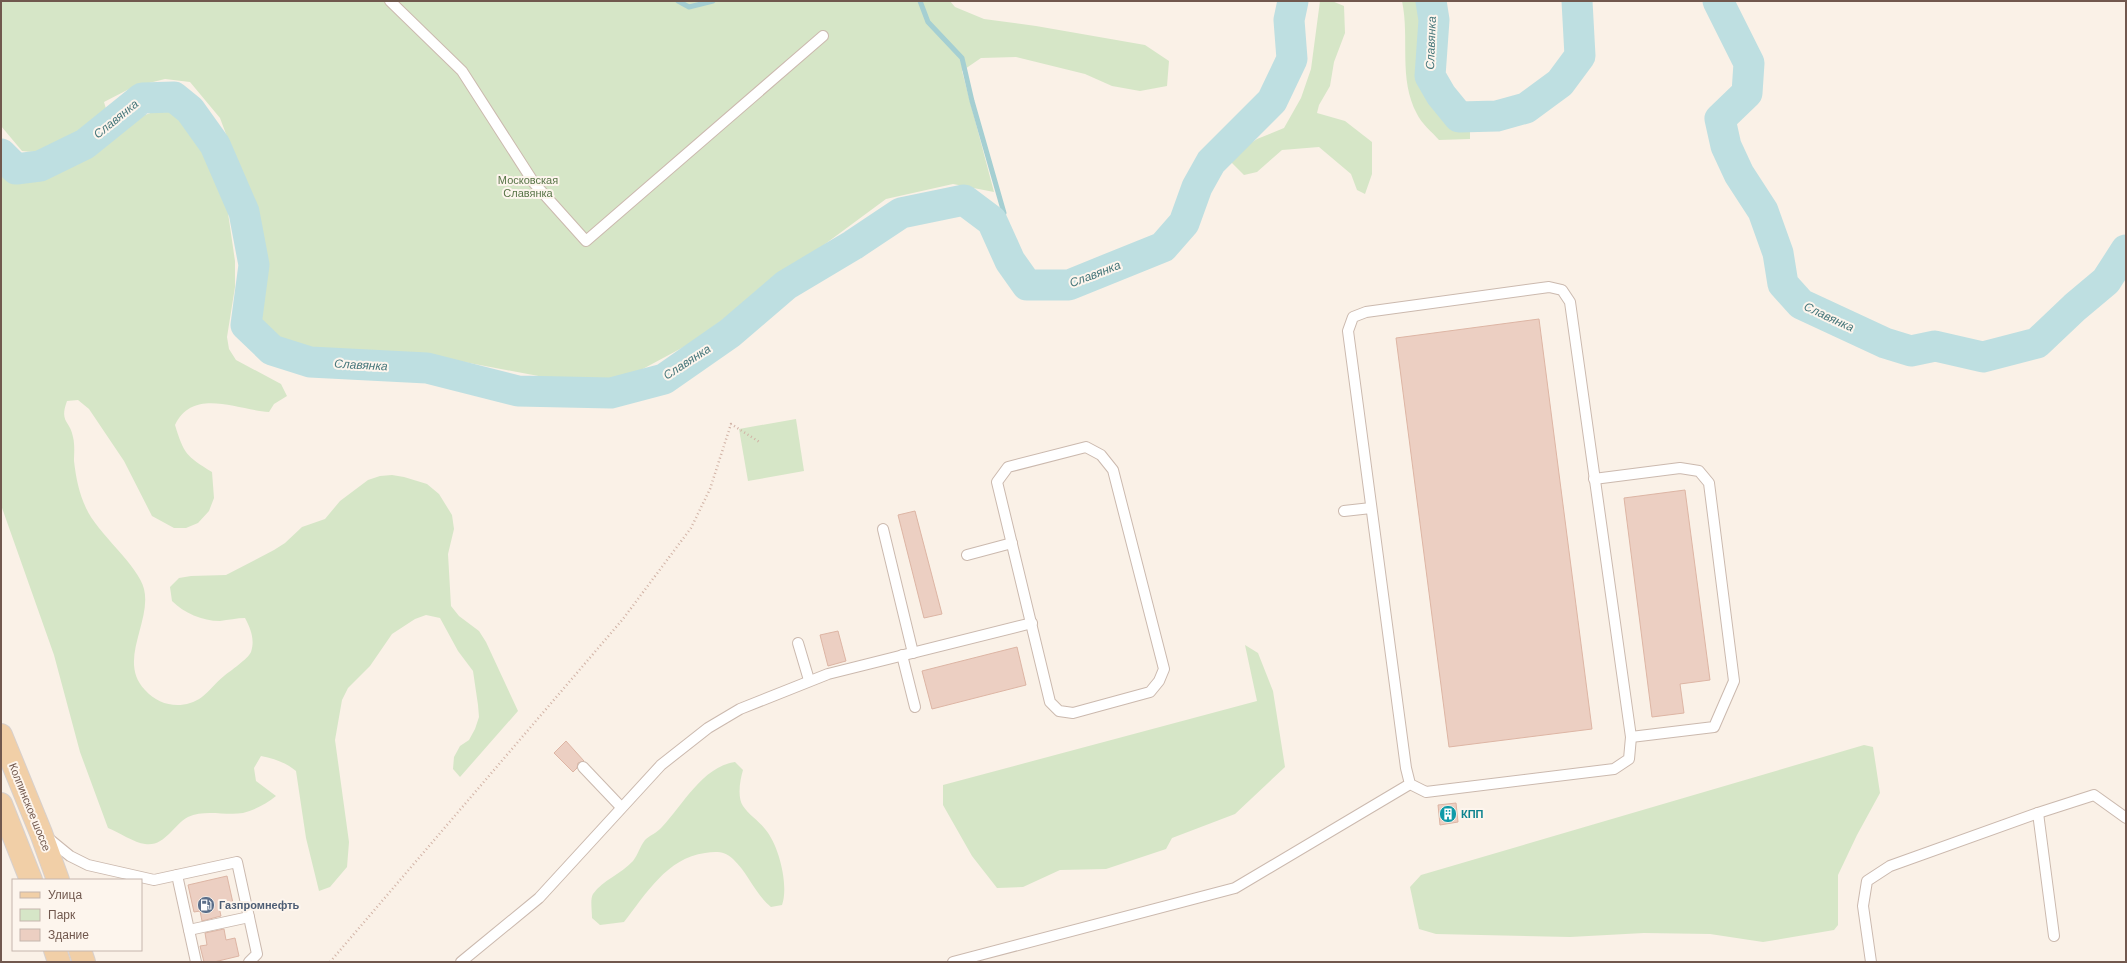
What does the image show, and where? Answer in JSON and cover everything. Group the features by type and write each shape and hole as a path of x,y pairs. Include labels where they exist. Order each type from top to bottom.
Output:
{"main road":[{"name":"Колпинское шоссе","path":"1,735 58,879"},
{"path":"1,804 31,879"},
{"path":"55,951 59,962"},
{"path":"80,951 84,962"}],"lane":[{"path":"390,1 462,72 534,183 586,241 823,36"},
{"path":"1549,287 1562,290 1570,302 1594,479 1631,737 1629,759 1614,769 1426,792 1410,784 1406,768 1348,331 1353,317 1366,312 1549,287"},
{"path":"1086,447 1100,455 1112,470 1164,669 1159,681 1150,692 1073,713 1059,711 1050,702 1012,543 997,482 1008,467 1086,447"},
{"path":"1594,479 1680,468 1699,471 1709,483 1734,681 1714,727 1631,737"},
{"path":"1344,511 1371,508"},
{"path":"883,529 913,653"},
{"path":"967,555 1012,543"},
{"path":"461,962 539,898 661,765 708,728 740,709 809,680 828,674 1032,623"},
{"path":"798,643 809,680"},
{"path":"902,655 915,707"},
{"path":"583,768 622,807"},
{"path":"953,962 1235,888 1410,784"},
{"path":"1871,962 1863,906 1867,881 1890,866 2038,813 2094,795 2126,818"},
{"path":"2038,813 2054,936"},
{"path":"41,834 70,856 88,865 154,880 237,862 257,954 250,962"},
{"path":"176,876 196,962"},
{"path":"189,930 249,916"}],"path":[{"path":"330,962 623,619 691,528 710,489 730,424 761,443"}],"green space":[{"name":"Московская Славянка","path":"1,1 950,1 955,7 984,19 1036,26 1145,45 1169,61 1167,86 1140,91 1112,86 1085,74 1016,57 981,58 962,71 994,192 953,184 886,199 691,343 626,378 565,381 443,358 312,357 284,346 263,330 258,306 264,268 245,185 220,118 190,82 165,79 133,87 104,102 107,112 89,128 68,141 46,150 34,152 22,151 1,126"},
{"path":"1320,1 1332,1 1344,6 1345,33 1334,62 1330,86 1319,105 1317,113 1345,121 1372,142 1372,174 1365,194 1357,190 1351,174 1319,147 1282,150 1257,172 1244,175 1231,162 1239,151 1257,139 1284,128 1301,98 1311,69"},
{"path":"1402,1 1421,1 1427,16 1421,57 1429,94 1451,121 1470,123 1470,139 1439,140 1417,114 1411,100 1406,72 1405,30"},
{"path":"161,109 176,111 191,124 221,179 221,187 226,199 235,261 235,287 227,337 229,349 236,360 281,384 287,396 274,404 269,412 230,405 204,404 193,407 183,413 175,425 178,435 191,458 212,472 214,498 209,511 198,523 186,528 174,528 152,516 124,461 89,409 78,400 67,401 64,414 72,431 76,473 86,508 91,518 134,570 141,580 144,589 144,615 134,654 134,667 137,679 151,696 172,705 188,704 202,697 221,678 249,655 253,643 251,630 245,618 213,621 188,613 172,601 170,587 179,578 191,576 226,575 274,550 285,543 302,527 325,519 340,501 368,480 380,476 392,475 427,484 439,494 452,515 454,529 448,554 451,606 459,616 479,631 486,642 518,711 460,777 453,769 454,757 460,746 469,740 479,717 473,671 458,651 440,618 426,615 415,619 392,634 370,666 348,688 342,700 335,740 349,842 347,867 330,887 319,891 306,838 296,771 284,763 271,758 261,756 254,768 256,781 276,796 256,808 236,814 201,813 188,817 163,839 152,844 136,842 108,828 80,752 54,655 1,505 1,173 9,180 14,182 26,181 42,176 100,145 145,115"},
{"path":"796,419 804,471 748,481 739,429"},
{"path":"1245,645 1258,653 1273,691 1285,767 1235,814 1172,838 1166,849 1106,869 1060,870 1023,887 997,888 972,856 943,805 943,785 1257,701"},
{"path":"1864,745 1873,747 1880,793 1857,835 1838,875 1838,925 1834,930 1763,942 1710,934 1644,933 1570,937 1436,934 1419,929 1410,887 1421,875"},
{"path":"735,762 743,770 740,788 741,802 745,809 763,826 775,845 783,877 784,897 782,905 771,907 765,902 743,871 730,856 720,852 709,852 692,856 679,862 668,870 649,889 624,922 600,925 592,918 592,896 597,889 633,861 645,840 660,829 703,779 723,765"}],"building":[{"path":"1539,319 1592,729 1449,747 1396,338"},
{"path":"1685,490 1710,680 1680,684 1684,713 1652,717 1624,498"},
{"path":"915,511 942,614 924,618 898,515"},
{"path":"838,631 846,661 828,666 820,635"},
{"path":"1017,647 1026,685 932,709 922,671"},
{"path":"566,741 584,761 578,763 577,768 573,772 554,753"},
{"name":"КПП","path":"1456,803 1458,822 1440,825 1438,805"},
{"path":"227,876 233,903 219,907 221,916 202,921 200,911 194,912 188,885"},
{"path":"224,929 226,940 235,938 239,956 214,962 204,962 200,946 207,945 205,933"}],"waterway":[{"path":"678,1 689,7 713,1"},
{"path":"920,1 928,22 962,58 972,101 1004,213 997,232"},
{"name":"Славянка","path":"1,154 16,169 40,166 85,144 142,98 174,97 190,110 215,145 244,212 254,265 246,325 272,350 310,362 427,368 518,391 611,393 664,379 730,333 786,285 853,245 901,213 964,200 992,221 1010,261 1027,285 1069,285 1163,247 1184,223 1197,187 1211,162 1272,101 1292,59 1289,20 1293,1"},
{"name":"Славянка","path":"1431,1 1434,20 1430,76 1441,95 1459,117 1497,116 1526,108 1560,83 1580,56 1577,1"},
{"name":"Славянка","path":"1718,1 1749,63 1747,93 1720,119 1726,146 1739,174 1763,211 1778,253 1783,284 1801,304 1885,343 1911,351 1935,346 1983,357 2037,343 2075,307 2106,281 2126,250"}],"place":[{"name":"КПП","path":"1448,814"},
{"name":"Газпромнефть","path":"206,905"}]}
